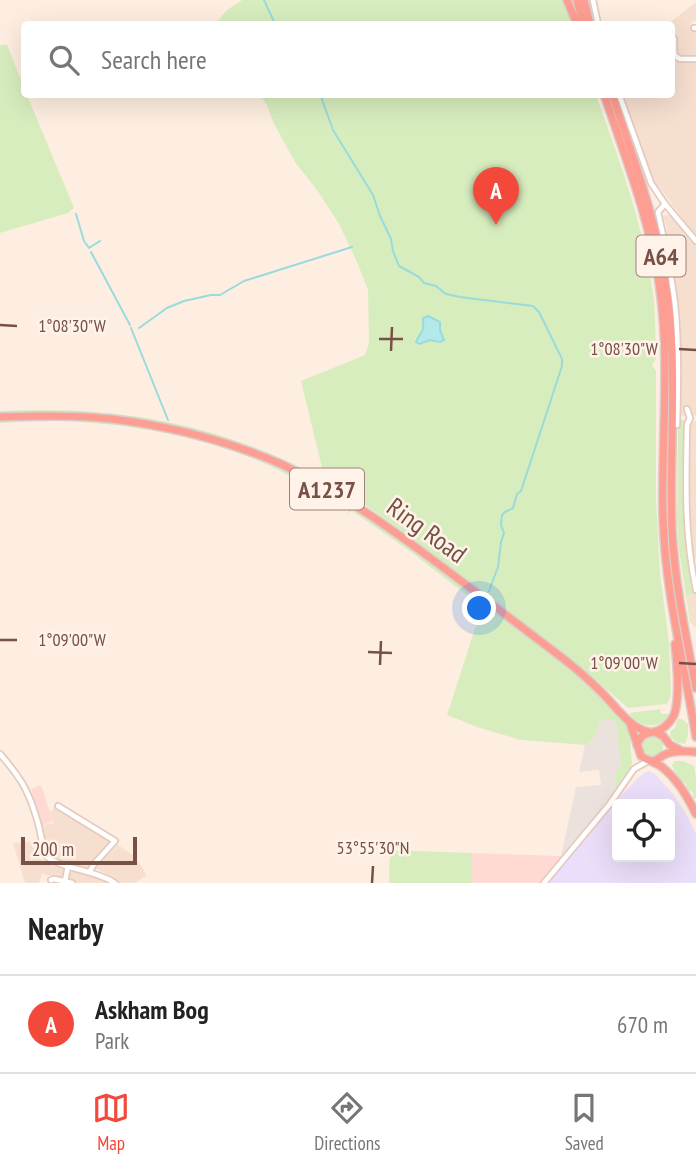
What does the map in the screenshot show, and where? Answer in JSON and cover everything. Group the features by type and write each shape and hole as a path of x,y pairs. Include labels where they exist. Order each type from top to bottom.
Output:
{"highway":[{"path":"567,0 576,21"},
{"path":"577,0 582,21"},
{"path":"584,0 589,21"},
{"name":"A64","path":"605,98 645,216 660,286 666,364 664,528 667,568 696,737"},
{"name":"A64","path":"613,98 653,218 667,292 672,369 673,545 680,602 696,688"},
{"name":"Ring Road","path":"0,417 89,417 148,424 216,441 256,454 292,470 352,503 439,565 570,664 609,698 629,722 651,732"},
{"path":"675,622 677,680 674,713 669,723 641,736 638,748 641,756 664,769 677,783 696,814"},
{"name":"Ring Road","path":"629,722 638,748"},
{"path":"651,732 663,736 667,749 659,759 651,761"},
{"path":"666,742 682,751"},
{"path":"664,754 696,752"}],"street":[{"path":"593,0 597,21"},
{"path":"675,56 680,59 696,59"},
{"path":"620,98 647,175 665,204 696,241"},
{"path":"665,204 658,212 674,302 678,350 677,425"},
{"path":"687,410 690,418 687,425 686,521 696,590"},
{"path":"677,418 690,418"},
{"path":"544,883 609,805 634,769 638,748"},
{"path":"0,754 25,786 46,856 53,861 90,871 115,883"},
{"path":"634,769 651,761"},
{"path":"58,806 115,841 93,864 90,871"},
{"path":"65,881 68,866"},
{"path":"51,880 72,883"}],"shaded area":[{"path":"696,2 696,21 691,22 690,30 696,30 696,57 683,57 676,51 675,21 672,21"},
{"path":"675,59 696,62 696,236 654,183 624,98 675,98"},
{"path":"665,215 669,215 696,245 696,416 690,414 689,407 685,407 685,416 681,415 679,335 672,271 677,262 673,262 666,236"},
{"path":"696,421 696,560 692,555 689,518 689,425"},
{"path":"696,593 696,628 692,624 687,595"},
{"path":"601,720 617,720 621,768 616,769 616,789 563,857 561,856 576,787 601,785 599,770 579,772 585,745 592,741"},
{"path":"649,771 655,774 673,794 688,817 696,834 696,883 548,883 612,806 612,862 675,862 675,799 618,799"},
{"path":"41,785 53,821 41,826 31,789"},
{"path":"56,807 114,842 90,870 60,862 49,856 41,826 52,823 55,827 50,812"},
{"path":"37,841 41,859 63,869 64,877 42,874 39,883 25,883 13,843"},
{"path":"118,845 134,856 146,876 135,883 118,883 95,868"},
{"path":"472,853 563,857 540,883 472,883"},
{"path":"73,870 108,883 75,883 70,881"}],"green space":[{"path":"242,0 565,0 574,21 218,21 227,10"},
{"path":"0,45 7,45 21,80 21,98 28,98 74,208 68,213 0,233"},
{"path":"262,98 597,98 622,168 644,243 654,302 656,359 652,365 656,371 656,499 660,574 669,642 671,696 667,704 628,708 553,645 474,588 355,495 326,481 286,465 142,422 0,415 0,411 86,411 167,422 247,444 325,480 301,381 365,355 369,343 368,290 339,224 295,162"},
{"path":"0,420 94,420 173,433 203,441 233,451 291,474 350,504 343,513 344,507 278,470 217,446 163,432 81,422 0,423"},
{"path":"687,420 685,522 691,587 694,594 687,595 692,624 679,550 677,517 678,423"},
{"path":"352,506 406,543 569,667 623,719 629,729 632,763 616,789 616,769 621,768 616,720 601,720 592,741 585,745 521,740 447,715 482,607 352,511 347,514"},
{"path":"660,709 661,714 669,714 660,723 649,726 638,722 629,713"},
{"path":"678,719 688,724 685,744 676,742 670,736"},
{"path":"652,735 660,738 663,746 660,754 652,757 644,754 641,746 644,738"},
{"path":"675,761 694,766 696,798 693,799 693,792 688,790 676,773 672,765"},
{"path":"390,850 472,853 472,883 389,883"}],"water":[{"path":"428,316 440,322 444,340 430,340 419,344 416,342 423,329 423,318"}],"waterway":[{"path":"264,0 274,21"},
{"path":"321,98 333,130 373,195 399,266 446,294 533,306 539,312 562,359 521,491 517,494 513,508 502,515 504,533 498,567 489,591"},
{"path":"76,214 84,241 89,248 100,241"},
{"path":"139,328 167,308 184,301 220,295 244,281 352,247"},
{"path":"91,252 130,325"},
{"path":"131,328 168,420"}],"place":[{"name":"Askham Bog","path":"496,225"}]}
